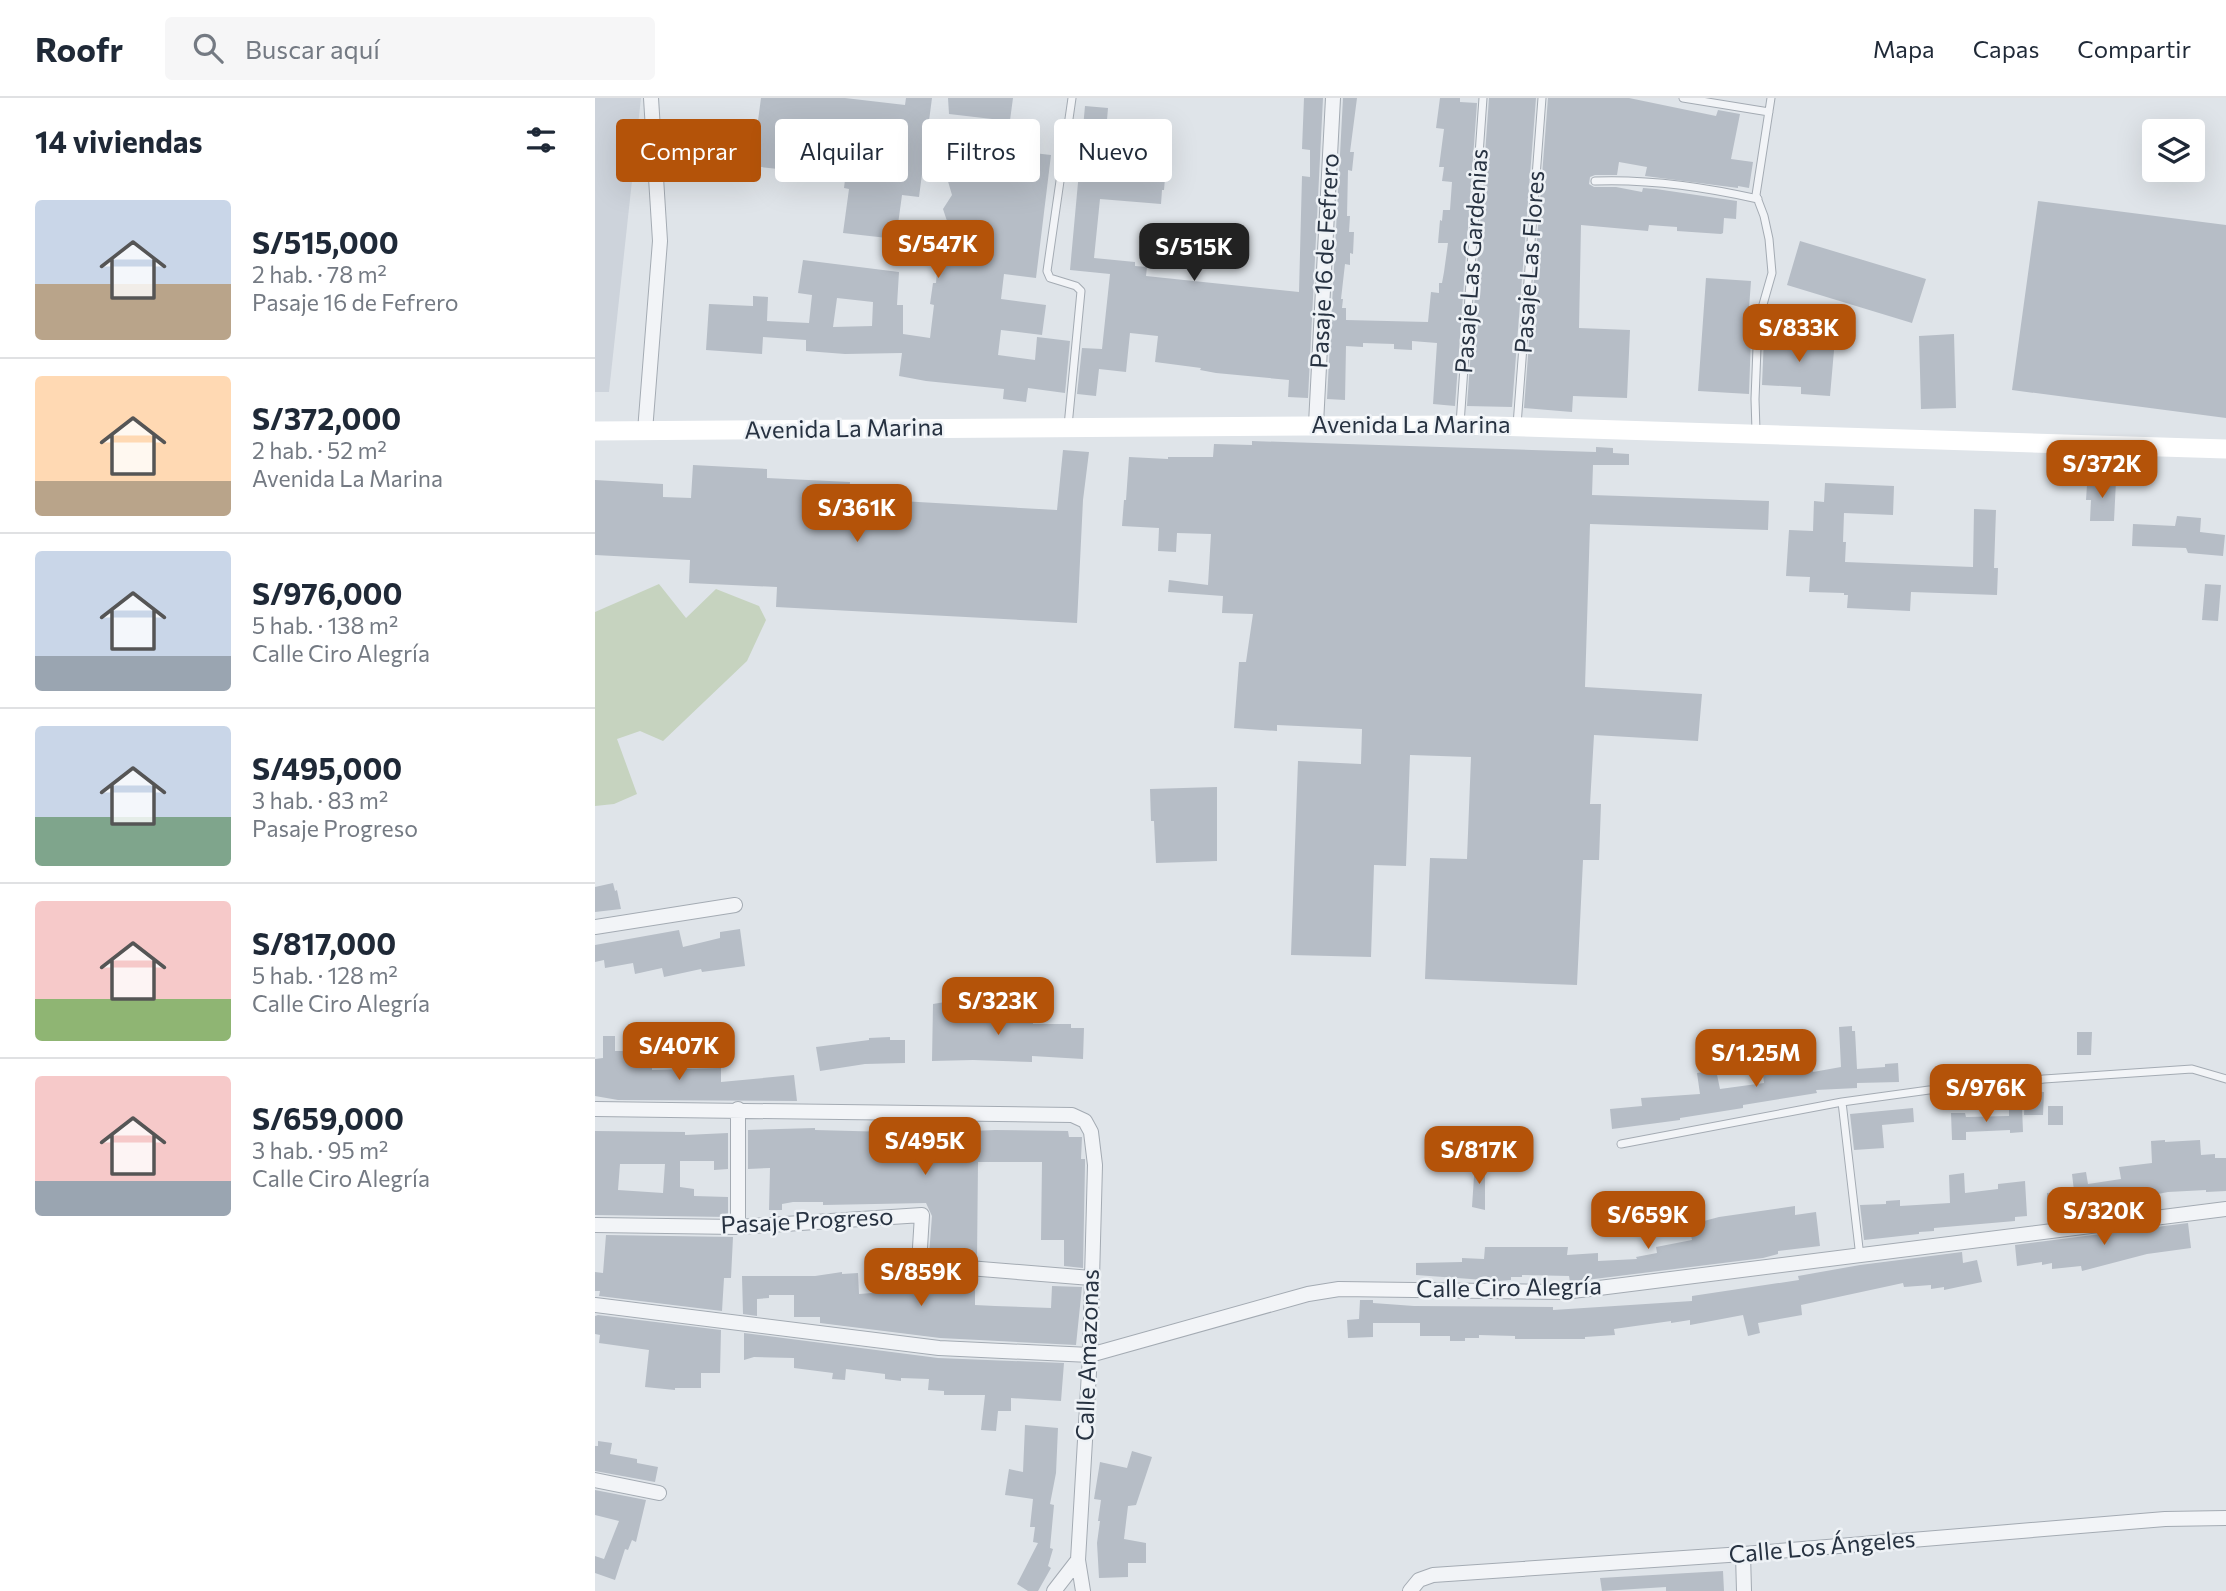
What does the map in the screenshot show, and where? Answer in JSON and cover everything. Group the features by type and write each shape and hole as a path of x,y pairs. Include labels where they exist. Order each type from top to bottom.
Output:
{"main road":[{"name":"Avenida La Marina","path":"595,431 1316,424 1517,425 2226,449"}],"street":[{"path":"645,431 660,241 651,98"},
{"name":"Pasaje 16 de Fefrero","path":"1316,424 1333,98"},
{"path":"595,927 735,905"},
{"path":"595,1109 738,1109 738,1227"},
{"name":"Calle Amazonas","path":"738,1109 1072,1115 1085,1121 1091,1132 1095,1165 1090,1355 1078,1560 1083,1591"},
{"name":"Calle Ciro Alegría","path":"595,1305 939,1348 1090,1355 1308,1294 1339,1289 1562,1292 1860,1257 2226,1209"},
{"name":"Pasaje Progreso","path":"595,1225 738,1227 922,1214 919,1264 1091,1278"},
{"path":"595,1480 659,1493"},
{"name":"Calle Los Ángeles","path":"1414,1585 1433,1575 1743,1554 2165,1519 2226,1518"},
{"path":"1743,1554 1744,1591"},
{"path":"1054,1591 1078,1560"}],"lane":[{"path":"1068,427 1081,290 1050,278 1047,271 1072,98"},
{"name":"Pasaje Las Gardenias","path":"1460,425 1483,98"},
{"name":"Pasaje Las Flores","path":"1517,425 1542,98"},
{"path":"1682,98 1769,112"},
{"path":"1756,433 1758,321 1772,273 1765,216 1756,195 1771,98"},
{"path":"1595,181 1630,180 1726,192 1758,199"},
{"path":"1621,1144 1842,1102 1929,1090 1975,1089 2044,1079 2192,1069 2226,1079"},
{"path":"1842,1102 1860,1257"}],"shaded area":[{"path":"595,98 641,98 639,119 616,119 616,182 632,182 609,392 595,392"}],"green space":[{"path":"659,584 686,618 716,589 759,606 766,620 747,661 663,741 640,731 617,739 637,794 614,804 595,806 595,612"}],"building":[{"path":"761,98 845,98 905,105 906,98 932,98 929,119 922,119 922,174 919,197 902,195 896,239 843,233 849,189 844,188 845,182 908,182 908,119 775,119 775,169 761,167 761,119 758,119"},
{"path":"948,98 1013,98 1010,119 949,114"},
{"path":"1304,98 1323,98 1308,398 1288,397 1289,380 1216,373 1200,370 1201,368 1155,362 1158,336 1130,333 1126,372 1099,369 1096,396 1077,394 1082,348 1102,349 1110,274 1070,270 1078,182 1165,182 1161,204 1100,199 1094,258 1135,262 1135,266 1147,267 1146,276 1299,292 1302,176 1310,177 1310,150 1302,149"},
{"path":"1343,98 1357,98 1350,152 1354,152 1352,171 1348,170 1347,216 1350,216 1349,232 1354,232 1353,254 1350,253 1350,265 1345,264 1341,299 1342,308 1346,308 1346,320 1428,322 1431,292 1439,293 1439,283 1442,283 1444,272 1448,243 1438,243 1440,220 1442,221 1443,210 1450,210 1452,182 1442,181 1444,167 1439,167 1444,129 1436,128 1440,98 1460,98 1460,102 1477,103 1455,406 1433,404 1437,343 1412,341 1412,350 1394,349 1394,344 1363,343 1363,347 1346,346 1345,400 1327,399"},
{"path":"1489,98 1536,98 1512,407 1467,406"},
{"path":"1548,98 1629,98 1716,116 1718,110 1740,114 1731,159 1753,162 1749,188 1645,176 1647,167 1619,162 1617,175 1590,177 1589,184 1594,187 1616,187 1642,192 1643,188 1656,189 1737,201 1736,219 1724,218 1721,234 1677,231 1677,227 1649,225 1648,231 1581,225 1579,328 1630,330 1627,398 1573,396 1572,412 1524,408"},
{"path":"1085,106 1108,108 1107,119 1084,119"},
{"path":"1040,154 1051,155 1036,278 1004,274 1001,299 1046,305 1042,335 1001,330 998,355 1035,360 1037,337 1070,341 1065,393 1028,388 1026,402 1003,399 1004,389 899,376 902,353 845,354 806,351 806,340 763,337 762,354 706,350 709,304 753,306 753,296 768,297 767,321 809,323 812,295 798,293 803,260 899,272 897,305 903,305 903,334 930,338 934,305 930,304 933,283 936,283 940,238 949,227 943,209 952,195 948,182 1040,182","holes":["837,298 873,302 872,326 833,327"]},
{"path":"2038,201 2226,225 2226,418 2012,390"},
{"path":"1800,241 1926,279 1912,323 1787,285"},
{"path":"1706,278 1751,281 1747,336 1751,336 1749,394 1698,391"},
{"path":"1954,334 1956,408 1921,409 1919,336"},
{"path":"1764,337 1835,339 1830,396 1801,394 1801,387 1762,385"},
{"path":"1252,441 1596,452 1596,447 1613,448 1613,453 1629,454 1629,465 1593,465 1592,495 1769,501 1768,530 1590,524 1585,687 1702,694 1698,741 1594,735 1590,804 1601,804 1599,860 1583,860 1577,985 1425,979 1430,858 1467,859 1471,757 1410,755 1406,866 1374,865 1371,957 1291,955 1298,761 1361,764 1362,729 1277,725 1277,731 1234,728 1239,662 1246,662 1253,614 1222,613 1223,596 1168,592 1169,580 1208,585 1211,534 1177,533 1176,552 1158,551 1159,528 1122,526 1129,457 1213,457 1214,444 1252,445"},
{"path":"1063,450 1089,452 1083,500 1077,623 776,607 777,587 689,583 690,560 595,555 595,480 663,484 663,497 691,498 693,465 767,469 767,478 850,482 849,498 1057,510"},
{"path":"2092,480 2116,481 2114,521 2090,521 2091,500 2086,500 2087,485 2091,486"},
{"path":"1825,483 1894,486 1893,515 1844,513 1845,562 1973,567 1974,509 1996,510 1994,568 1998,568 1997,595 1911,592 1910,611 1847,608 1848,595 1844,593 1809,592 1810,577 1786,576 1789,530 1813,531 1814,501 1824,502"},
{"path":"2177,516 2201,518 2200,532 2225,535 2223,556 2188,553 2186,548 2132,546 2133,524 2175,526"},
{"path":"2205,584 2221,585 2218,621 2202,620"},
{"path":"1217,787 1217,861 1156,863 1150,789"},
{"path":"613,883 621,909 595,912 595,887"},
{"path":"740,929 745,966 702,972 701,969 664,977 662,968 635,974 633,963 605,968 604,960 595,962 595,945 679,930 683,947 720,938 720,932"},
{"path":"980,1002 980,1019 1033,1018 1033,1024 1071,1024 1071,1028 1084,1028 1083,1059 1032,1056 1032,1062 932,1061 933,1004"},
{"path":"1852,1026 1852,1031 1855,1031 1857,1069 1898,1063 1899,1082 1857,1083 1857,1088 1816,1090 1817,1093 1743,1105 1743,1108 1612,1129 1610,1109 1642,1106 1641,1098 1700,1094 1697,1073 1716,1070 1720,1089 1764,1083 1763,1075 1813,1067 1813,1072 1841,1067 1839,1027"},
{"path":"2077,1032 2092,1032 2091,1055 2077,1055"},
{"path":"603,1036 615,1036 615,1051 640,1051 640,1063 652,1062 652,1070 721,1068 721,1082 794,1075 797,1101 618,1100 595,1096 595,1059 603,1058"},
{"path":"890,1037 890,1040 905,1040 905,1063 865,1064 820,1071 816,1047"},
{"path":"2025,1091 2044,1092 2043,1115 2024,1115"},
{"path":"2048,1106 2063,1106 2063,1125 2048,1125"},
{"path":"2022,1107 2023,1132 1966,1132 1966,1140 1952,1140 1951,1113 1965,1113 1966,1117 2009,1116 2009,1108"},
{"path":"1913,1108 1914,1122 1882,1125 1884,1148 1854,1150 1850,1114"},
{"path":"815,1128 928,1133 1068,1131 1069,1137 1082,1137 1081,1159 1085,1159 1083,1268 1064,1266 1064,1240 1041,1240 1042,1162 978,1162 977,1259 929,1255 932,1216 926,1203 823,1205 823,1202 793,1202 782,1204 782,1210 769,1210 770,1168 748,1169 748,1130"},
{"path":"595,1131 685,1132 685,1135 728,1133 728,1169 714,1170 714,1161 680,1161 680,1187 694,1189 694,1196 728,1197 728,1217 595,1215","holes":["620,1164 665,1164 663,1193 618,1190"]},
{"path":"2200,1140 2201,1155 2215,1154 2215,1158 2226,1158 2226,1191 2168,1192 2153,1197 2108,1202 2090,1208 2047,1215 2047,1193 2074,1191 2072,1174 2086,1172 2088,1184 2121,1179 2119,1167 2152,1163 2151,1141"},
{"path":"1475,1161 1485,1161 1485,1210 1472,1207"},
{"path":"1964,1173 1965,1193 1998,1189 1998,1184 2025,1181 2027,1216 2015,1217 2015,1221 1934,1228 1934,1231 1919,1234 1864,1240 1860,1205 1886,1204 1886,1201 1900,1200 1900,1206 1950,1203 1949,1175"},
{"path":"1795,1206 1795,1215 1816,1212 1820,1246 1778,1251 1778,1254 1763,1258 1570,1282 1569,1276 1522,1275 1511,1277 1511,1280 1498,1281 1416,1275 1416,1263 1462,1262 1462,1258 1484,1259 1485,1247 1568,1247 1567,1255 1598,1253 1598,1261 1637,1259 1636,1257 1657,1253 1656,1247 1692,1240 1689,1225 1719,1217"},
{"path":"2188,1223 2191,1248 2147,1254 2082,1271 2081,1266 2052,1269 2052,1263 2042,1265 2042,1262 2017,1266 2015,1245"},
{"path":"606,1235 733,1237 731,1278 724,1278 722,1311 599,1296 600,1291 595,1291 595,1272 603,1273"},
{"path":"1962,1252 1963,1263 1977,1260 1982,1282 1944,1290 1944,1287 1931,1289 1931,1285 1904,1287 1903,1283 1801,1305 1802,1315 1758,1323 1760,1333 1748,1336 1743,1315 1690,1325 1690,1320 1614,1329 1615,1335 1585,1339 1515,1339 1515,1336 1479,1335 1479,1338 1465,1338 1465,1341 1450,1341 1450,1336 1420,1336 1420,1323 1373,1323 1373,1337 1348,1338 1347,1320 1359,1319 1360,1300 1414,1306 1553,1307 1553,1310 1692,1301 1692,1296 1799,1280 1798,1276"},
{"path":"842,1272 858,1273 859,1294 897,1291 897,1277 925,1274 975,1278 975,1305 1051,1308 1052,1286 1082,1287 1076,1345 940,1338 820,1323 820,1317 794,1317 794,1295 769,1295 769,1298 757,1299 757,1316 743,1314 742,1276 815,1276"},
{"path":"595,1316 721,1330 720,1373 701,1373 701,1388 675,1390 645,1387 649,1350 599,1343 600,1335 595,1334"},
{"path":"744,1333 938,1358 1064,1363 1061,1401 1011,1398 1011,1411 998,1411 996,1431 981,1430 985,1395 944,1395 944,1391 928,1390 929,1379 901,1378 901,1381 885,1379 885,1374 846,1369 845,1380 832,1379 833,1373 794,1368 794,1358 754,1357 744,1360"},
{"path":"1025,1425 1058,1428 1056,1473 1050,1504 1054,1505 1050,1548 1053,1549 1048,1566 1051,1568 1038,1591 1028,1591 1017,1584 1038,1543 1033,1542 1035,1527 1030,1527 1033,1499 1005,1495 1009,1469 1023,1472"},
{"path":"598,1441 612,1443 610,1454 637,1459 637,1463 658,1467 655,1482 595,1471 595,1446 598,1446"},
{"path":"1132,1451 1152,1457 1136,1505 1128,1506 1124,1539 1146,1543 1146,1563 1128,1563 1128,1577 1099,1578 1097,1543 1101,1500 1094,1499 1100,1462 1127,1468"},
{"path":"595,1490 646,1500 636,1542 632,1540 628,1550 625,1549 615,1580 595,1573 595,1556 604,1559 619,1521 595,1515"},
{"path":"1723,1571 1724,1591 1666,1591 1666,1587 1602,1591 1600,1578"}]}
